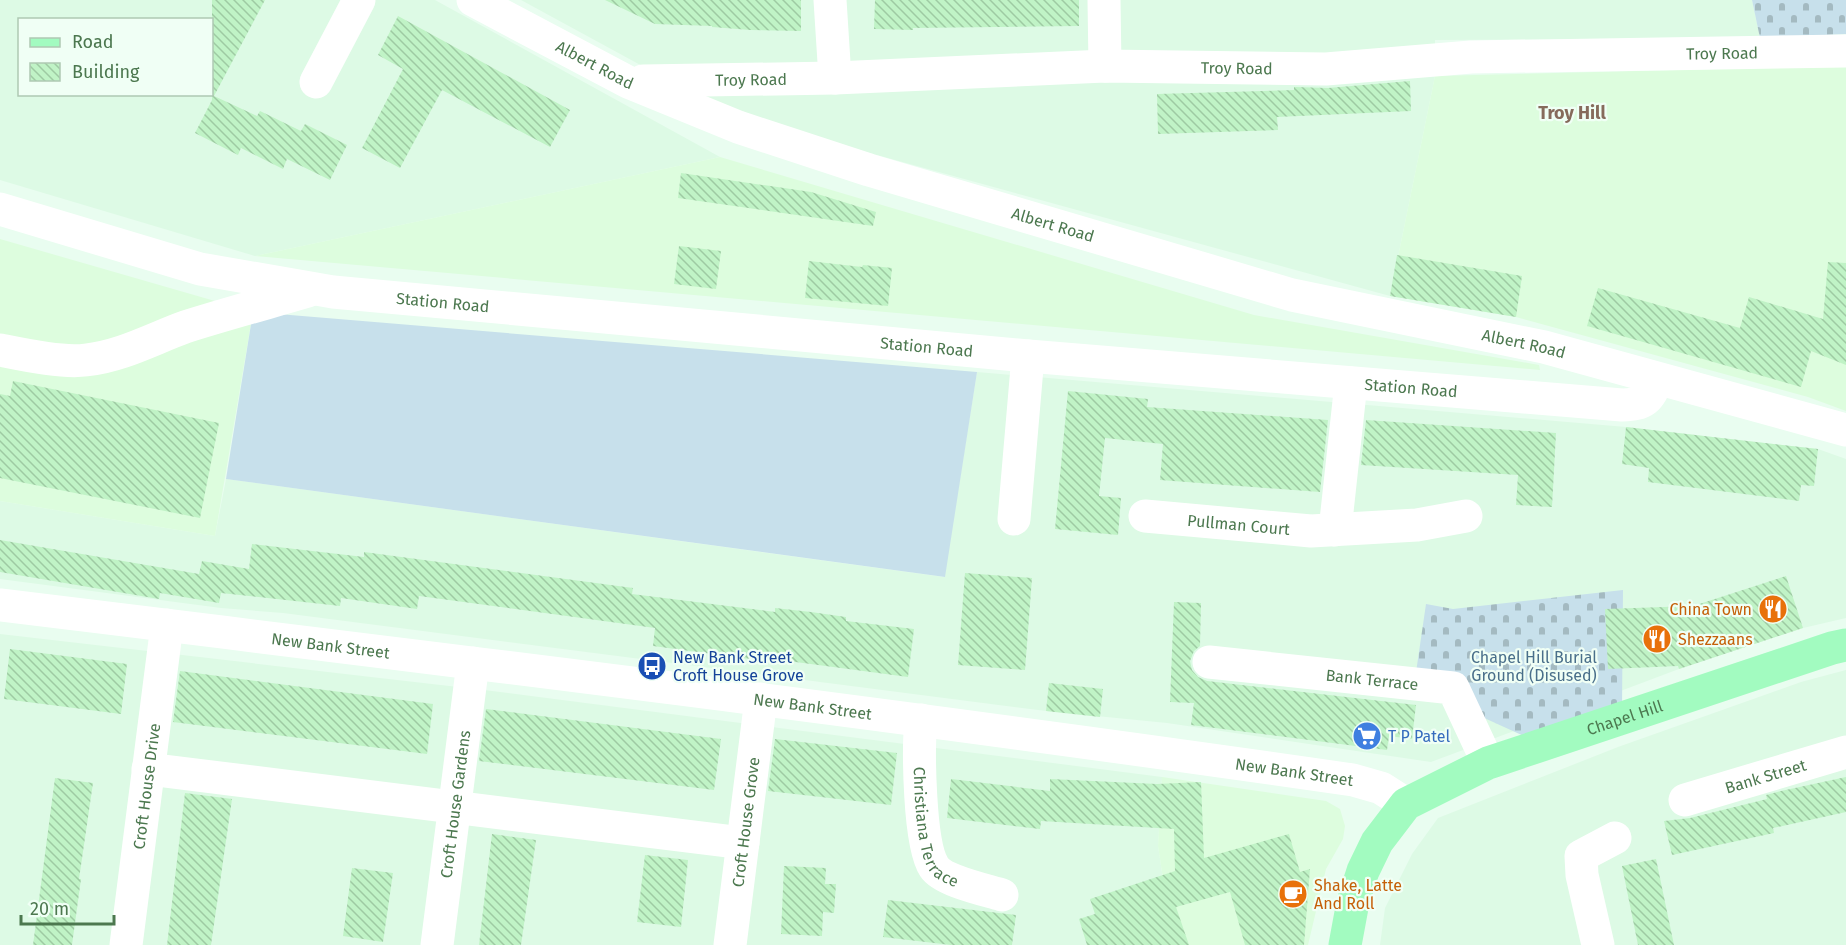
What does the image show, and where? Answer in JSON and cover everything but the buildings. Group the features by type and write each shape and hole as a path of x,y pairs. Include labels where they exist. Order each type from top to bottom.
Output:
{"main road":[{"name":"Chapel Hill","path":"1406,804 1488,763 1846,645"},
{"path":"1345,945 1353,902 1363,871 1377,842 1406,804"}],"street":[{"path":"316,82 359,0"},
{"name":"Albert Road","path":"473,0 628,81 738,127 869,170 1292,295 1544,347 1658,379"},
{"path":"830,0 835,78"},
{"path":"1104,0 1105,66"},
{"name":"Troy Road","path":"628,81 835,78 1105,66 1326,69 1471,57 1846,51"},
{"name":"Station Road","path":"0,209 200,269 315,289 1028,356 1629,405 1650,397 1658,379"},
{"path":"0,350 84,361 110,356 185,327 315,289"},
{"path":"1014,519 1028,356"},
{"path":"1658,379 1846,430"},
{"path":"1335,530 1351,383"},
{"name":"Pullman Court","path":"1145,516 1311,531 1417,525 1466,516"},
{"name":"New Bank Street","path":"0,605 761,699 1353,780 1381,788 1406,804"},
{"name":"Croft House Drive","path":"126,945 167,625"},
{"name":"Bank Terrace","path":"1209,662 1453,688 1488,763"},
{"name":"Croft House Gardens","path":"437,945 473,663"},
{"name":"Croft House Grove","path":"730,945 761,699"},
{"name":"Christiana Terrace","path":"921,720 919,744 923,817 928,851 935,869 960,883 1002,895"},
{"name":"Bank Street","path":"1685,800 1846,752"},
{"path":"148,769 743,843"},
{"path":"1598,945 1582,875 1581,856 1615,838"}],"shaded area":[{"path":"0,0 435,0 720,157 255,256 0,180"},
{"path":"521,0 1752,0 1760,38 1435,40 1435,76 1390,296 804,135 690,92"},
{"path":"1846,67 1846,411 1808,397 1516,317 1390,296 1435,76"},
{"path":"720,157 1254,315 1539,365 1540,370 255,256"},
{"path":"0,239 253,312 215,536 0,501"},
{"path":"977,372 1626,427 1818,449 1846,459 1846,618 1803,628 1679,669 1431,762 1167,723 1046,711 0,579 0,501 215,536 226,479 944,577"},
{"path":"0,634 484,690 1162,777 1158,846 1171,931 1132,945 0,945"},
{"path":"1846,670 1846,945 1380,945 1385,908 1412,854 1438,818 1618,747 1801,682"},
{"path":"1162,777 1326,801 1340,809 1345,826 1343,839 1326,869 1308,945 1132,945 1171,931 1158,846"}],"green space":[{"path":"1752,0 1846,0 1846,34 1760,38"},
{"path":"253,312 977,372 945,577 226,479"},
{"name":"Chapel Hill Burial Ground (Disused)","path":"1623,590 1622,709 1526,737 1414,686 1426,604 1453,609"}],"place":[{"name":"China Town","path":"1773,609"},
{"name":"Shezzaans","path":"1657,639"},
{"name":"New Bank Street Croft House Grove","path":"652,666"},
{"name":"T P Patel","path":"1367,736"},
{"name":"Shake, Latte And Roll","path":"1293,894"}],"district":[{"name":"Troy Hill","path":"1572,113"}]}
